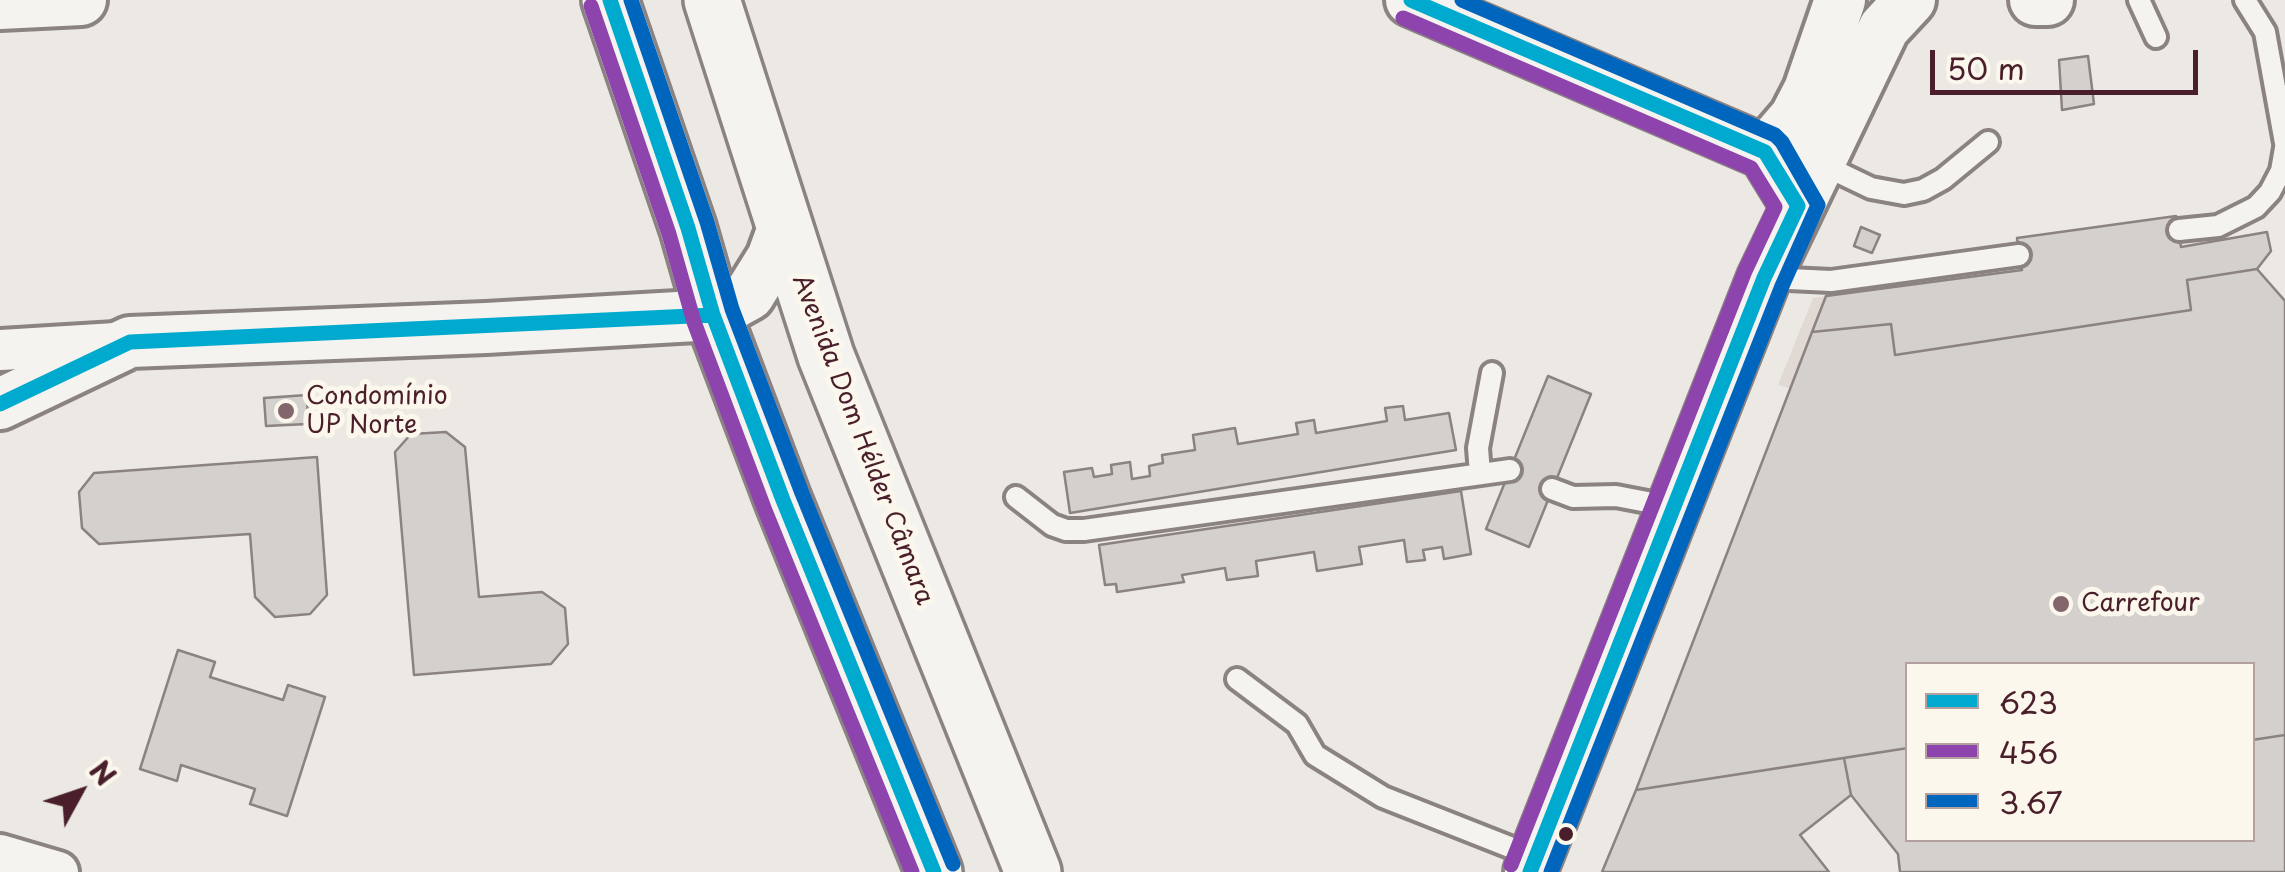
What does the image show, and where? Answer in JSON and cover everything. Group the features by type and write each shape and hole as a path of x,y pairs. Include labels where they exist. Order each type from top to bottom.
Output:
{"main road":[{"path":"610,0 688,228 713,315 783,500 934,872"},
{"name":"Avenida Dom Hélder Câmara","path":"712,0 826,356 1033,872"}],"street":[{"path":"0,4 81,0"},
{"path":"1411,0 1765,152 1808,184"},
{"path":"1765,152 1796,117 1840,0"},
{"path":"2034,0 2048,0"},
{"path":"1532,865 1764,278 1889,9"},
{"path":"0,350 713,315 749,295 772,258 783,228"},
{"path":"0,404 130,342"},
{"path":"0,855 58,872"}],"lane":[{"path":"2139,0 2156,37"},
{"path":"2178,230 2218,226 2256,208 2281,171 2285,145 2264,32 2244,0"},
{"path":"1808,184 1904,194 1923,190 1943,179 1988,142"},
{"path":"1764,278 1832,280 2020,255"},
{"path":"1480,474 1478,448 1492,373"},
{"path":"1016,497 1052,525 1084,530 1510,470"},
{"path":"1552,489 1572,497 1616,496 1673,507"},
{"path":"1237,679 1296,724 1314,755 1383,797 1532,865"}],"shaded area":[{"path":"1826,296 1792,389 1778,385 1813,298"}],"building":[{"path":"2088,56 2094,104 2062,110 2059,60"},
{"path":"2176,216 2181,247 2267,232 2271,251 2257,269 2187,280 2191,310 1895,355 1891,324 1812,332 1826,296 2022,270 2017,238"},
{"path":"1861,227 1880,235 1872,253 1854,246"},
{"path":"2257,269 2285,301 2285,735 2255,740 2255,662 1905,662 1905,748 1636,790 1812,332 1891,324 1895,355 2191,310 2187,280"},
{"path":"1548,376 1591,394 1529,547 1486,529"},
{"name":"Condomínio UP Norte","path":"307,395 308,424 266,426 264,398"},
{"path":"1403,406 1405,420 1449,413 1456,450 1070,513 1064,472 1092,468 1094,477 1112,474 1111,465 1130,462 1132,479 1150,476 1149,466 1163,463 1162,455 1195,450 1193,435 1235,428 1238,444 1298,434 1296,423 1314,420 1316,433 1387,421 1385,408"},
{"path":"446,432 465,447 479,597 542,592 565,608 568,644 551,664 414,675 395,452 411,434"},
{"path":"317,457 327,595 310,614 275,617 255,597 250,534 99,544 82,528 79,492 94,473"},
{"path":"1461,491 1471,554 1444,559 1442,547 1423,550 1425,560 1407,562 1404,540 1359,547 1362,564 1317,571 1314,552 1256,561 1258,576 1227,580 1225,568 1182,575 1184,582 1117,592 1116,584 1105,585 1099,545"},
{"path":"178,650 215,662 210,677 283,700 288,685 325,697 287,816 250,804 255,789 181,765 177,781 140,769"},
{"path":"2285,735 2285,872 1900,872 1898,854 1851,795 1844,758 1905,748 1905,842 2255,842 2255,740"},
{"path":"1844,758 1851,795 1800,835 1829,872 1602,872 1636,790"}],"transit line":[{"name":"623","path":"610,0 688,228 713,315 783,500 934,872"},
{"name":"3.67","path":"631,0 707,222 732,309 802,493 953,864"},
{"name":"623","path":"1411,0 1765,152 1798,206 1764,278 1530,872"},
{"name":"3.67","path":"1462,0 1775,135 1818,205 1782,286 1551,872"},
{"name":"456","path":"591,6 669,234 694,322 764,508 912,872"},
{"name":"456","path":"1403,18 1751,168 1775,207 1745,271 1511,865"},
{"name":"623","path":"0,404 130,342 713,315"}],"place":[{"name":"Condomínio UP Norte","path":"286,411"},
{"name":"Carrefour","path":"2061,604"}]}
